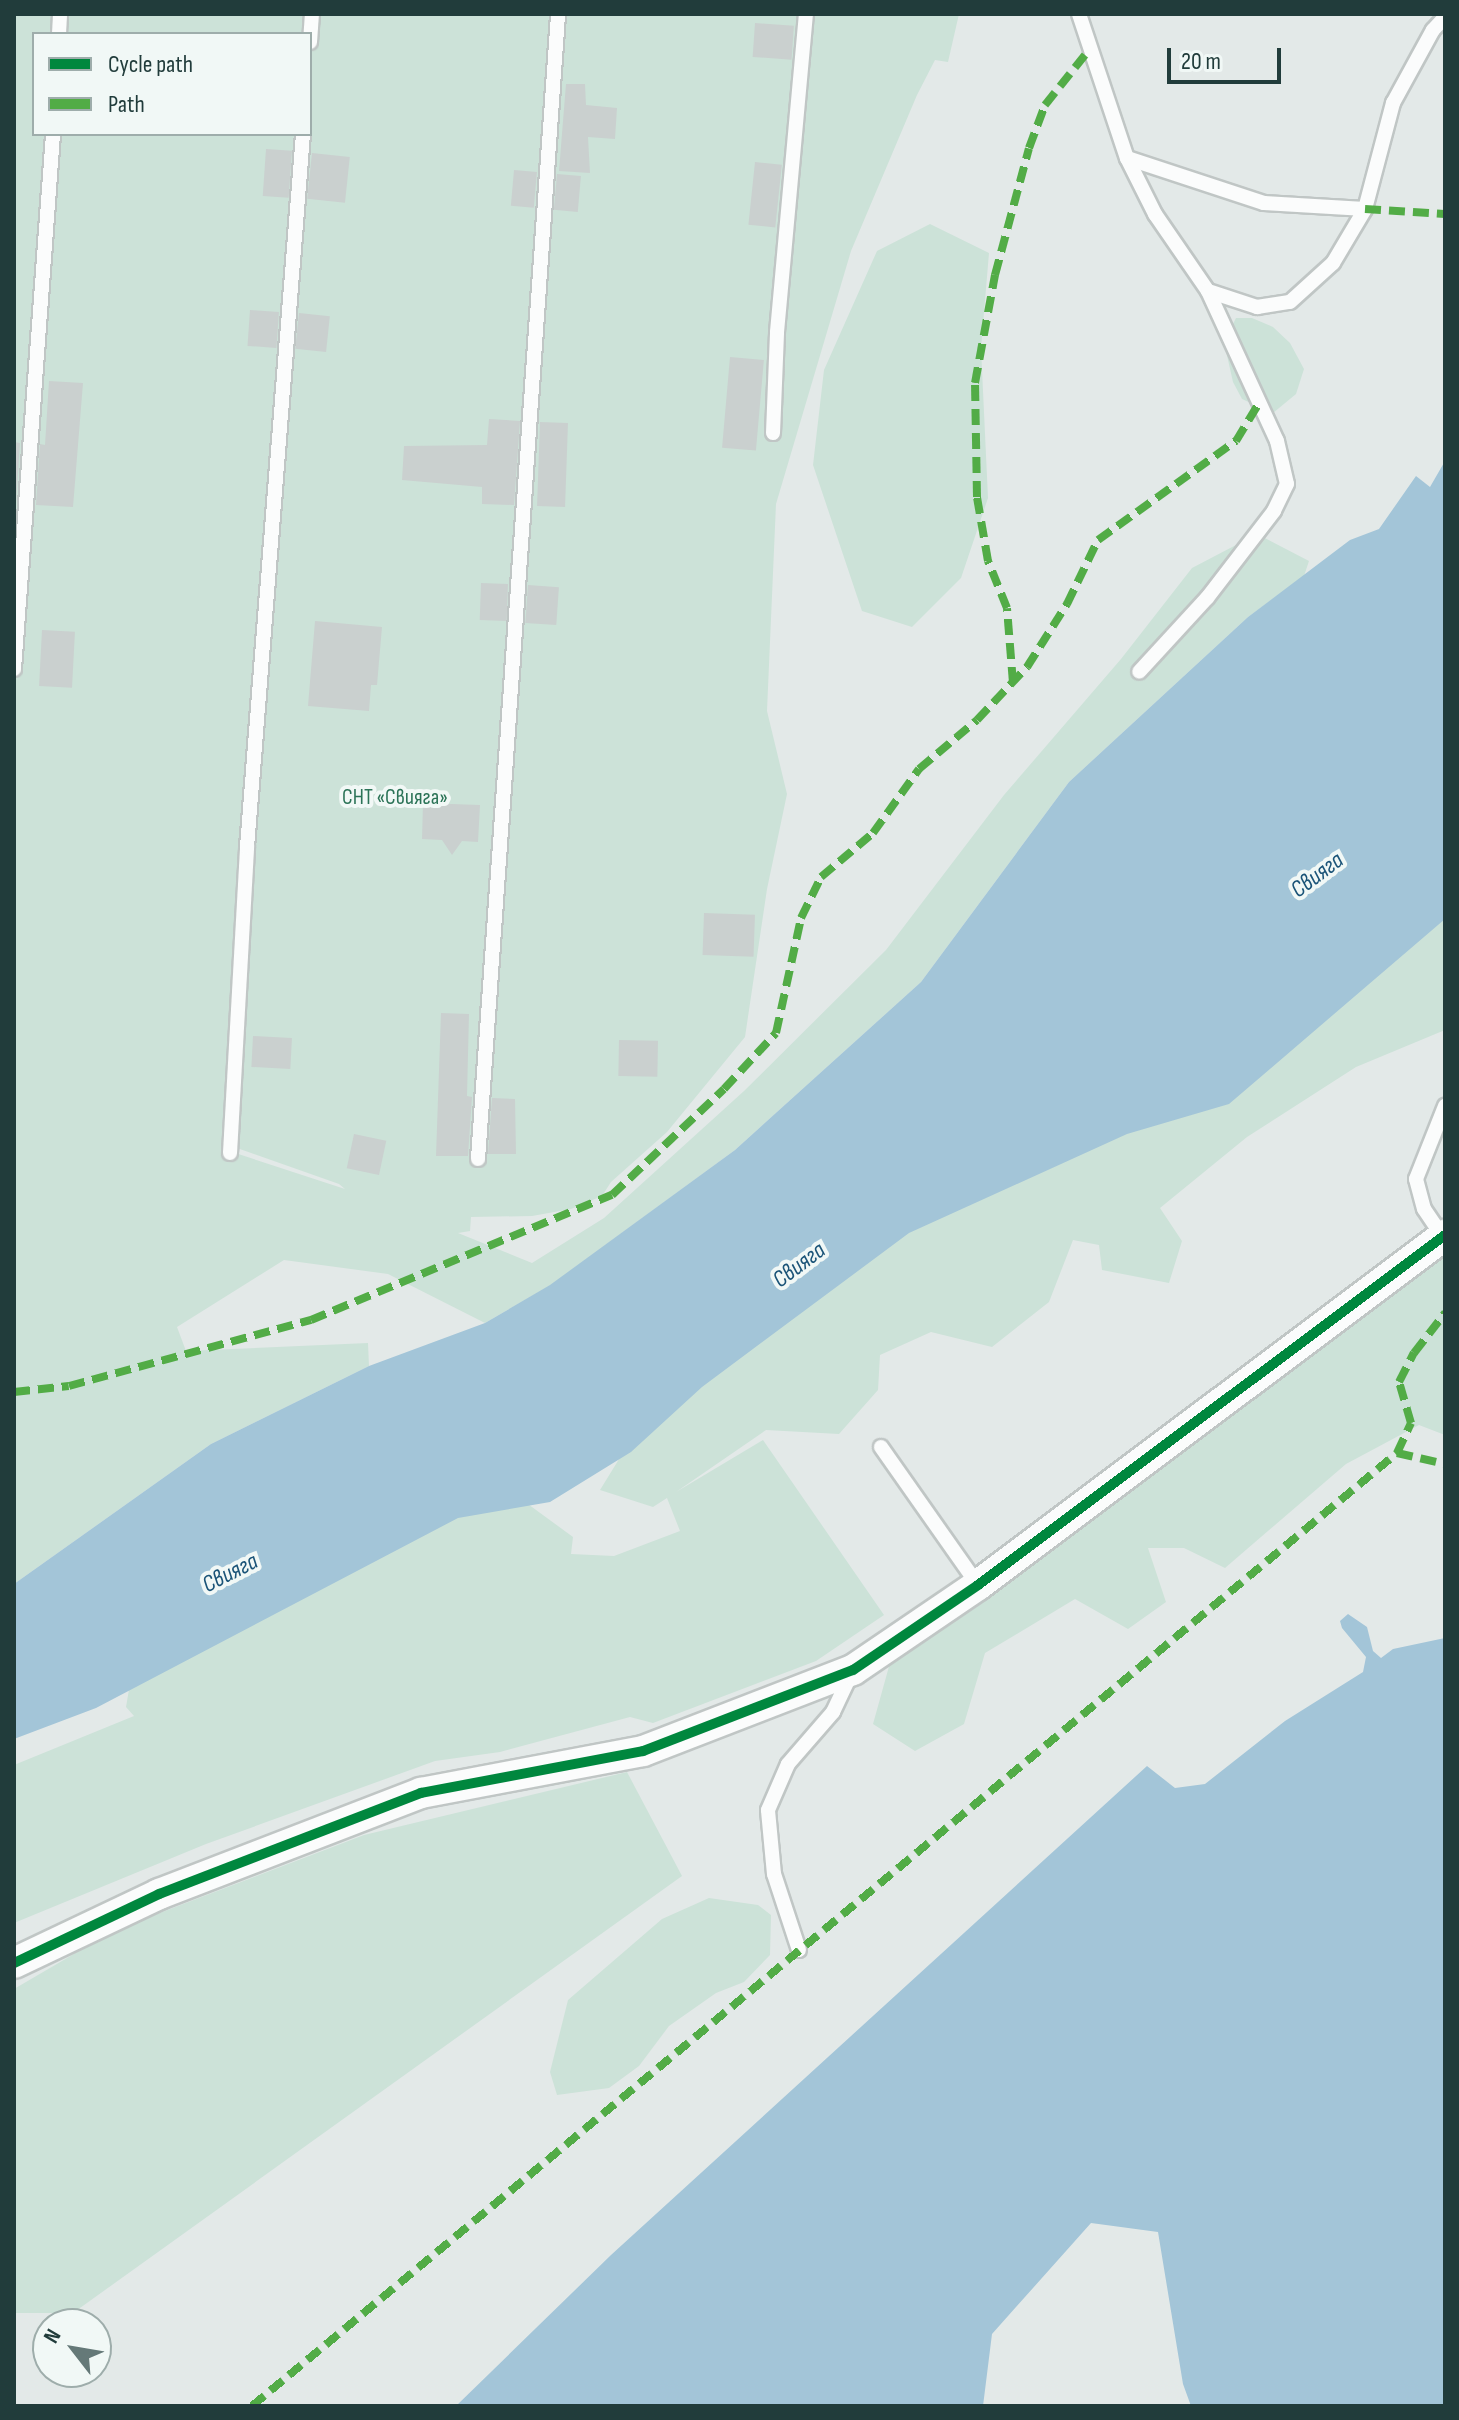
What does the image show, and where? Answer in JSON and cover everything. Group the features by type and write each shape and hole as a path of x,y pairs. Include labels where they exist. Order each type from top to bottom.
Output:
{"street":[{"path":"14,1963 159,1894 421,1793 643,1751 853,1670 978,1585 1444,1236"}],"lane":[{"path":"478,1159 558,14"},
{"path":"773,433 777,332 806,14"},
{"path":"1079,14 1127,158 1155,214 1208,291 1277,441 1287,484 1274,511 1207,598 1139,672"},
{"path":"1208,291 1257,307 1290,302 1333,263 1365,209 1393,103 1433,30 1445,17"},
{"path":"14,669 53,136"},
{"path":"230,1153 247,847 303,136"},
{"path":"1127,158 1264,203 1365,209"},
{"path":"1444,1236 1424,1209 1416,1179 1445,1106"},
{"path":"881,1447 978,1585"},
{"path":"799,1950 774,1874 768,1810 788,1764 833,1712 853,1670"}],"green space":[{"name":"СНТ «Свияга»","path":"14,14 959,14 948,62 935,60 917,95 851,251 776,504 767,711 787,794 767,889 745,1037 667,1132 611,1182 602,1196 571,1209 532,1216 471,1217 470,1231 458,1233 532,1263 604,1218 744,1091 886,950 1004,795 1121,659 1192,568 1257,534 1309,561 1304,576 1248,617 1069,782 921,982 735,1150 551,1285 485,1323 388,1274 284,1260 177,1327 186,1351 368,1343 369,1366 211,1444 14,1584","holes":["237,1148 339,1184 345,1189 223,1149"]},
{"path":"930,224 989,253 981,348 988,498 961,578 912,627 862,611 813,465 824,370 877,251"},
{"path":"1236,318 1252,318 1273,327 1290,343 1304,369 1296,394 1273,413 1242,399 1233,382 1224,342"},
{"path":"1445,915 1445,1030 1356,1067 1247,1137 1160,1208 1182,1241 1169,1283 1102,1270 1099,1245 1073,1240 1049,1302 992,1347 931,1332 880,1355 878,1390 839,1434 766,1430 676,1492 763,1440 884,1615 816,1661 653,1723 630,1717 500,1752 435,1761 206,1844 14,1923 14,1765 134,1716 126,1707 138,1637 502,1485 573,1537 571,1554 614,1556 680,1531 667,1498 653,1507 600,1490 661,1391 861,1248"},
{"path":"1445,1255 1445,1435 1419,1425 1346,1464 1225,1568 1184,1548 1148,1548 1166,1602 1128,1629 1075,1599 985,1653 964,1724 915,1751 873,1724 893,1652"},
{"path":"627,1772 682,1876 80,2308 32,2308 32,2313 14,2313 14,1989 115,1930 364,1835"},
{"path":"709,1898 758,1905 771,1915 770,1955 744,1982 716,1993 669,2026 639,2066 609,2088 557,2095 550,2072 568,2000 662,1919"}],"water":[{"name":"Свияга","path":"1445,461 1445,919 1229,1104 1127,1134 909,1233 702,1387 631,1452 550,1502 458,1518 96,1708 14,1739 14,1584 211,1444 369,1366 485,1323 550,1285 735,1150 921,982 1069,782 1248,617 1350,540 1379,529 1416,476 1430,487"},
{"path":"1348,1614 1367,1627 1373,1651 1381,1658 1393,1649 1445,1638 1445,2406 1191,2406 1183,2384 1158,2232 1091,2223 992,2334 983,2406 456,2406 611,2255 1147,1766 1175,1788 1205,1784 1285,1721 1363,1672 1366,1657 1342,1628 1340,1621"}],"building":[{"path":"755,23 794,26 792,60 753,57"},
{"path":"566,84 585,84 586,105 617,108 615,139 588,137 590,173 559,171"},
{"path":"266,149 292,151 289,198 263,196"},
{"path":"312,153 350,157 345,203 307,199"},
{"path":"755,162 782,165 775,227 748,225"},
{"path":"514,170 537,172 534,208 511,206"},
{"path":"557,174 581,176 578,212 554,210"},
{"path":"250,310 279,312 276,348 247,346"},
{"path":"299,313 330,316 326,352 295,349"},
{"path":"730,357 764,360 756,451 722,448"},
{"path":"49,381 83,383 73,507 36,505 40,444 45,445"},
{"path":"489,419 520,421 514,505 482,504 482,487 402,480 404,446 487,445"},
{"path":"540,422 568,423 565,507 537,506"},
{"path":"14,442 20,443 16,504 14,504"},
{"path":"481,583 508,584 507,621 480,620"},
{"path":"528,585 559,587 556,625 525,623"},
{"path":"315,621 382,627 377,685 371,685 369,711 308,706"},
{"path":"42,630 75,632 72,688 39,686"},
{"path":"423,803 480,805 478,842 462,841 452,855 442,840 422,839"},
{"path":"704,913 755,915 754,957 703,955"},
{"path":"441,1013 469,1014 467,1096 472,1097 468,1156 436,1156"},
{"path":"253,1036 292,1038 290,1069 251,1067"},
{"path":"619,1040 658,1041 657,1077 618,1076"},
{"path":"492,1098 515,1099 516,1154 488,1154"},
{"path":"354,1134 386,1141 379,1175 347,1168"}],"marked path":[{"path":"1013,683 1007,608 988,561 977,497 975,383 995,275 1029,148 1045,105 1089,50"},
{"path":"1365,209 1445,214"},
{"path":"14,1392 69,1386 311,1320 612,1195 724,1089 776,1033 801,918 821,877 873,833 919,769 977,720 1027,667 1067,604 1098,540 1236,441 1259,403"},
{"path":"252,2406 1397,1453 1411,1423 1399,1382 1414,1353 1445,1313"},
{"path":"1397,1453 1445,1464"}],"cycle path":[{"path":"14,1963 159,1894 421,1793 643,1751 853,1670 978,1585 1445,1235"}]}
